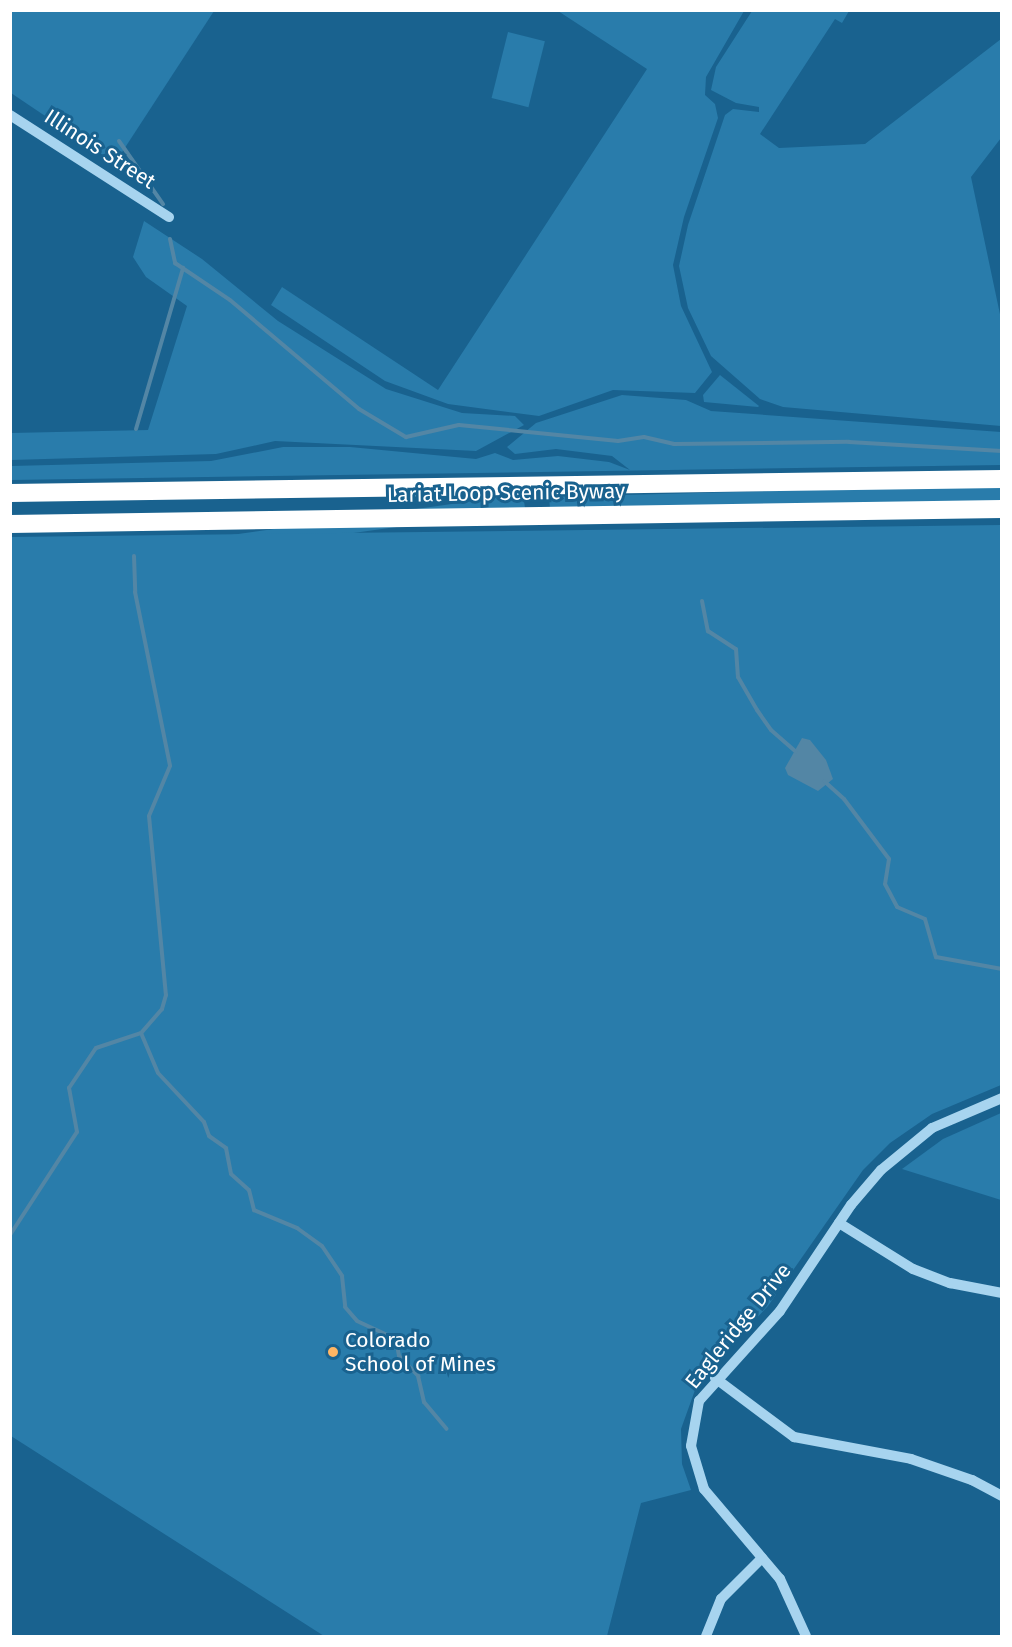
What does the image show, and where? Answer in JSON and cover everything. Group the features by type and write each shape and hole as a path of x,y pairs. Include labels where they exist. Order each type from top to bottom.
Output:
{"highway":[{"name":"Lariat Loop Scenic Byway","path":"10,493 1002,479"},
{"path":"536,486 536,515"},
{"name":"Lariat Loop Scenic Byway","path":"10,524 1002,509"}],"street":[{"name":"Illinois Street","path":"10,115 169,217"},
{"name":"Eagleridge Drive","path":"806,1636 780,1579 720,1512 693,1465 693,1428 699,1401 715,1378 780,1311 839,1223 881,1170 920,1137 1002,1098"},
{"path":"839,1223 913,1269 950,1283 1002,1293"},
{"path":"715,1378 794,1437 911,1459 972,1480 1002,1496"},
{"path":"706,1636 721,1599 762,1558"}],"shaded area":[{"path":"10,11 214,11 115,163 11,93"},
{"path":"558,11 744,11 706,77 705,95 715,104 718,118 684,217 673,265 681,306 712,372 695,393 613,390 539,416 448,404 385,381 271,305 282,287 438,390 647,69"},
{"path":"752,11 849,11 842,23 835,19 760,134 779,148 865,144 1001,39 1001,138 971,177 1001,319 1001,426 783,407 760,399 711,356 688,308 679,266 688,225 725,115 733,109 759,112 759,107 736,103 711,90 716,67"},
{"path":"508,32 545,41 528,107 492,98"},
{"path":"144,221 202,259 278,321 386,389 462,413 515,416 524,425 476,451 275,441 216,454 11,460 11,433 148,430 187,306 146,277 133,257"},
{"path":"720,375 759,406 704,402 703,395"},
{"path":"622,395 686,400 711,411 1001,432 1001,465 11,480 11,466 211,461 283,447 350,447 476,459 495,453 513,460 558,456 609,462 630,470 612,456 556,449 515,454 507,447 536,423"},
{"path":"1002,485 1001,502 550,509 549,497"},
{"path":"523,494 525,509 17,580 15,565"},
{"path":"1001,525 1001,1085 932,1114 890,1143 863,1170 768,1306 699,1379 681,1429 682,1464 691,1490 641,1503 607,1636 324,1636 11,1436 10,537"},
{"path":"802,738 810,740 826,760 833,779 818,791 788,775 785,768"},
{"path":"1001,1113 1001,1200 902,1169 943,1139"}],"waterway":[{"path":"119,141 163,204"},
{"path":"170,239 175,263 230,300 359,409 406,437 459,425 618,441 644,437 674,444 849,442 1002,451"},
{"path":"136,429 183,268"},
{"path":"134,556 135,592 170,766 149,816 166,995 162,1009 141,1033 158,1073 204,1122 209,1136 226,1148 231,1174 249,1190 254,1210 297,1228 322,1246 342,1276 345,1307 357,1321 396,1339 399,1356 418,1376 424,1402 447,1429"},
{"path":"702,601 708,631 736,649 738,677 757,710 771,730 796,752"},
{"path":"824,781 844,799 889,859 885,884 897,907 925,919 936,957 1002,969"},
{"path":"10,1235 77,1132 69,1088 96,1048 141,1033"}],"place":[{"name":"Colorado School of Mines","path":"333,1352"}]}
